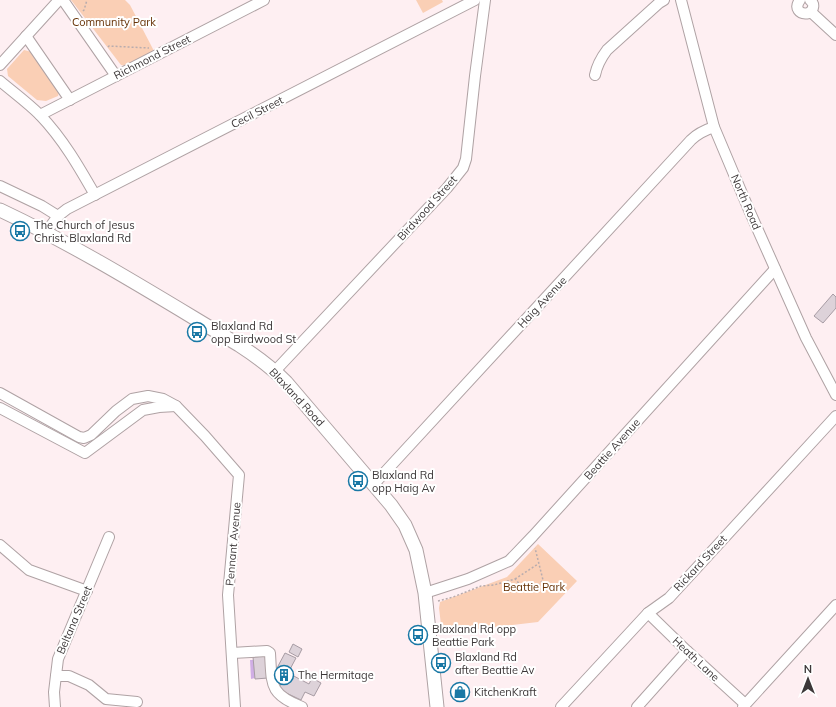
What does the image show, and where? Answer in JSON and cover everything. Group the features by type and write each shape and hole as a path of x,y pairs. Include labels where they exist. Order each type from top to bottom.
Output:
{"main road":[{"name":"Blaxland Road","path":"0,210 46,232 105,265 239,345 276,371 286,382 374,484 399,516 411,537 416,550 425,593 437,707"}],"street":[{"path":"0,65 59,0"},
{"path":"63,0 116,76"},
{"name":"Richmond Street","path":"40,115 169,49 247,4 264,0"},
{"name":"Cecil Street","path":"46,232 58,216 67,209 475,0"},
{"name":"Birdwood Street","path":"276,371 463,168 466,159 474,76 485,0"},
{"path":"595,75 596,67 601,57 607,50 664,0"},
{"name":"North Road","path":"681,0 714,127 748,210 806,338 836,395"},
{"path":"800,0 798,6 800,12 807,14 811,12"},
{"path":"811,0 813,6 811,12"},
{"path":"811,12 836,35"},
{"path":"26,36 70,100"},
{"path":"0,81 40,115 71,154 95,195"},
{"name":"Haig Avenue","path":"374,484 691,140 698,133 714,127"},
{"path":"0,186 42,206 58,216"},
{"name":"Beattie Avenue","path":"425,593 468,579 509,561 775,269"},
{"name":"Pennant Avenue","path":"0,393 79,437 84,438 91,435 116,411 132,399 148,396 163,399 176,406 239,475 228,595 235,707"},
{"path":"0,408 85,453 143,410 176,406"},
{"name":"Rickard Street","path":"561,707 648,613 669,598 836,416"},
{"name":"Beltana Street","path":"55,707 54,692 58,659 109,537"},
{"path":"0,545 29,570 87,591"},
{"path":"744,705 836,605"},
{"name":"Heath Lane","path":"648,613 744,705"},
{"path":"232,653 267,651 270,653 272,682 274,689 289,702 302,707"},
{"path":"637,707 687,651"},
{"path":"56,676 69,676 88,685 106,699 137,702"}],"path":[{"path":"75,18 84,10 87,0"},
{"path":"100,53 109,46 169,49"},
{"path":"515,579 525,588 530,589 535,588 543,580 536,555 533,536"},
{"path":"438,601 481,586 494,585 515,579 539,563"}],"green space":[{"name":"Community Park","path":"71,0 125,0 130,5 154,51 126,66 121,65"},
{"path":"416,0 442,0 443,2 423,13"},
{"path":"24,50 32,52 60,88 58,96 46,101 37,100 8,76 7,69"},
{"name":"Beattie Park","path":"538,544 577,581 538,622 442,633 439,608 440,602 507,577"}],"shaded area":[{"path":"250,660 254,660 255,678 251,679"}],"building":[{"path":"833,294 836,297 836,308 823,323 814,316"},
{"path":"293,644 302,649 298,657 289,652"},
{"name":"The Hermitage","path":"285,653 296,658 288,673 309,684 312,678 321,683 314,696 305,692 301,700 278,689 281,684 279,683 281,680 276,677 280,670 277,668"},
{"path":"266,656 268,678 255,679 253,657"}],"place":[{"name":"The Church of Jesus Christ, Blaxland Rd","path":"20,231"},
{"name":"Blaxland Rd opp Birdwood St","path":"197,332"},
{"name":"Blaxland Rd opp Haig Av","path":"358,481"},
{"name":"Blaxland Rd opp Beattie Park","path":"418,635"},
{"name":"Blaxland Rd after Beattie Av","path":"441,663"},
{"name":"The Hermitage","path":"284,675"},
{"name":"KitchenKraft","path":"460,692"}]}
